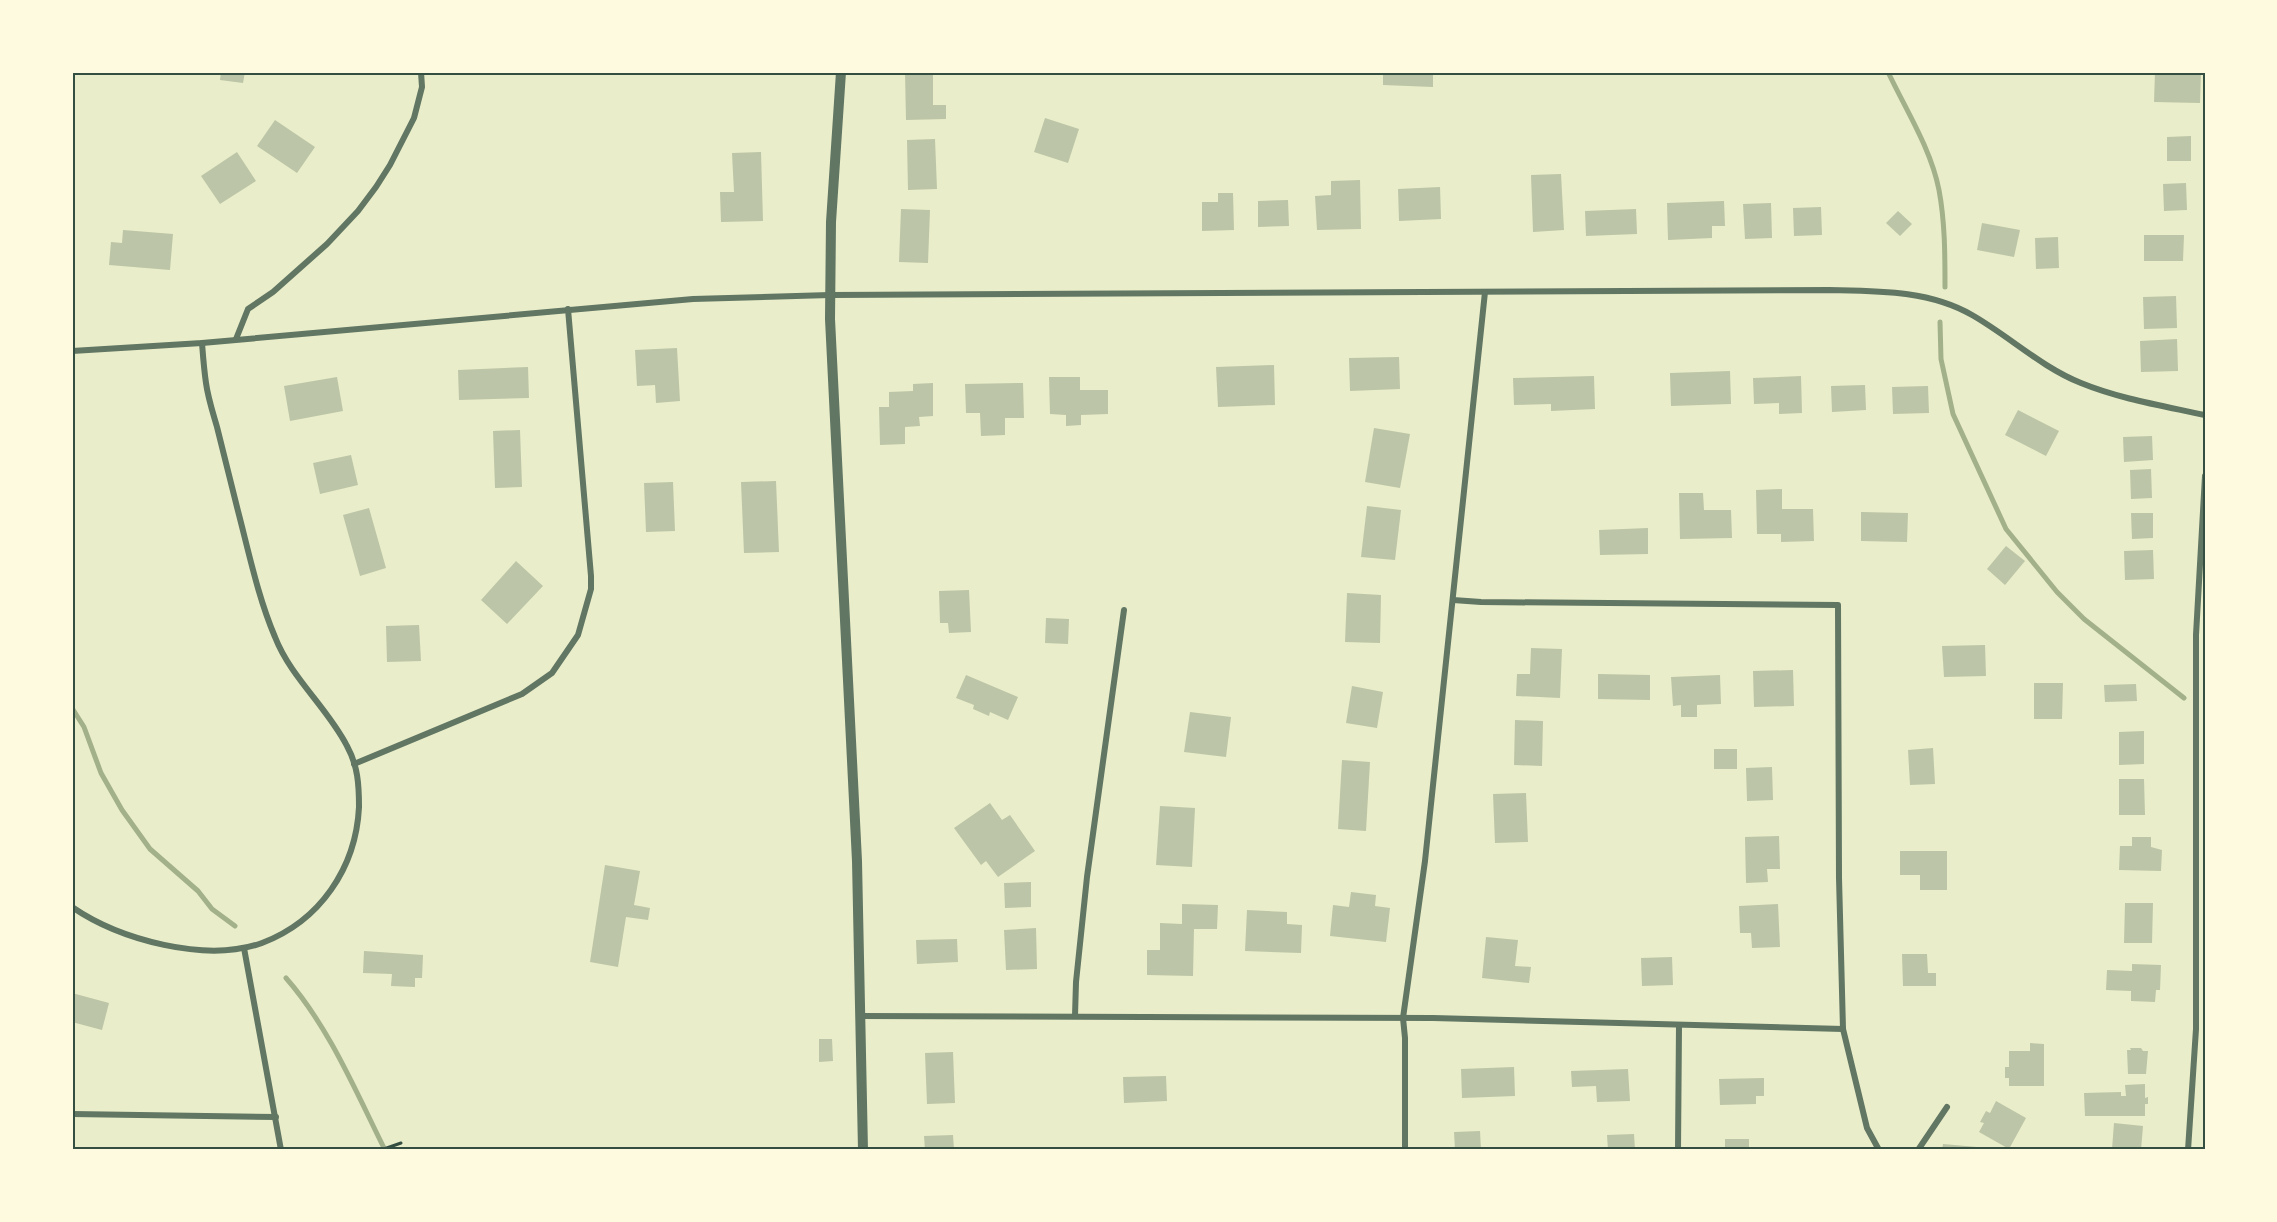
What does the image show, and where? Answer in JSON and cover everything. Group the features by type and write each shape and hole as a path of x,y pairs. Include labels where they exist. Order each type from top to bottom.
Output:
{"street":[{"path":"236,339 248,309 273,292 327,244 358,211 376,187 414,118 422,87 421,72"},
{"path":"841,72 831,222 830,295 857,861 863,1150"},
{"path":"72,351 202,343 693,299 830,295 1876,291 1926,297 1948,303 1972,314 2054,370 2081,383 2135,400 2205,416"},
{"path":"1405,1150 1406,1038 1403,1018 1425,861 1485,292"},
{"path":"354,764 522,694 552,673 578,635 591,590 591,576 568,309"},
{"path":"72,907 110,927 176,948 205,950 244,948 292,928 320,905 345,867 358,824 359,782 354,764 338,729 297,676 274,636 260,594 206,385 202,343"},
{"path":"2188,1150 2196,1029 2201,594 2205,476"},
{"path":"1453,600 1493,603 1838,604 1839,866 1843,1029 1867,1128 1879,1150"},
{"path":"1075,1016 1076,982 1087,877 1124,610"},
{"path":"244,948 281,1150"},
{"path":"859,1016 1403,1018 1843,1029"},
{"path":"1678,1150 1679,1025"},
{"path":"1918,1150 1947,1107"},
{"path":"72,1114 276,1117"}],"path":[{"path":"381,1150 401,1143"}],"building":[{"path":"221,72 245,72 243,83 220,80"},
{"path":"905,72 933,72 933,105 946,105 946,119 906,120"},
{"path":"1383,72 1433,72 1433,87 1383,85"},
{"path":"2155,72 2201,72 2200,103 2154,102"},
{"path":"1045,118 1079,129 1068,163 1034,152"},
{"path":"275,120 315,147 297,173 257,146"},
{"path":"2191,136 2191,161 2167,161 2167,137"},
{"path":"935,139 937,189 908,190 907,140"},
{"path":"237,152 256,181 220,204 201,176"},
{"path":"761,152 763,221 721,222 720,192 734,192 732,153"},
{"path":"1561,174 1564,230 1533,232 1531,175"},
{"path":"1360,180 1361,229 1317,230 1315,196 1331,195 1331,181"},
{"path":"2186,183 2187,210 2164,211 2163,184"},
{"path":"1440,187 1441,219 1399,221 1398,189"},
{"path":"1218,193 1233,193 1234,230 1202,231 1202,202 1218,202"},
{"path":"1288,200 1289,226 1258,227 1258,201"},
{"path":"1724,201 1725,226 1712,226 1712,238 1668,240 1667,203"},
{"path":"1771,203 1772,238 1745,239 1743,204"},
{"path":"1821,207 1822,235 1794,236 1793,208"},
{"path":"901,209 930,210 928,263 899,262"},
{"path":"1636,209 1637,234 1586,236 1585,211"},
{"path":"1898,211 1912,224 1900,236 1886,223"},
{"path":"1982,223 2020,230 2014,257 1977,250"},
{"path":"123,230 173,234 170,270 109,265 111,242 122,243"},
{"path":"2144,235 2184,235 2183,261 2144,261"},
{"path":"2058,237 2059,268 2036,269 2035,238"},
{"path":"2176,296 2177,328 2144,329 2143,297"},
{"path":"2177,339 2178,371 2141,372 2140,341"},
{"path":"677,348 680,401 656,403 655,385 637,386 635,350"},
{"path":"1399,357 1400,389 1350,391 1349,358"},
{"path":"1274,365 1275,405 1218,407 1216,367"},
{"path":"528,367 529,398 459,400 458,370"},
{"path":"1730,371 1731,404 1671,406 1670,373"},
{"path":"1594,376 1595,409 1551,411 1551,404 1514,405 1513,378"},
{"path":"1801,376 1802,413 1779,414 1779,403 1754,404 1753,378"},
{"path":"337,377 343,411 290,421 284,386"},
{"path":"1049,377 1080,377 1080,390 1108,390 1108,414 1081,415 1081,425 1066,426 1066,415 1050,414"},
{"path":"933,383 933,416 919,417 920,426 905,427 905,444 880,445 879,407 889,407 889,392 913,391 913,384"},
{"path":"1023,383 1024,418 1005,418 1005,435 981,436 980,413 966,413 965,384"},
{"path":"1865,385 1866,410 1832,412 1831,386"},
{"path":"1928,386 1929,413 1893,414 1892,387"},
{"path":"2018,410 2059,431 2046,456 2005,435"},
{"path":"1374,428 1410,434 1400,488 1365,482"},
{"path":"520,430 522,487 495,488 493,431"},
{"path":"2152,436 2153,460 2124,462 2123,437"},
{"path":"351,455 358,485 320,494 313,463"},
{"path":"2151,469 2152,498 2131,499 2130,470"},
{"path":"776,481 779,552 744,553 741,482"},
{"path":"673,482 675,531 646,532 644,483"},
{"path":"1782,489 1782,509 1813,509 1814,541 1781,542 1781,534 1757,534 1756,490"},
{"path":"1679,493 1703,493 1704,510 1731,510 1732,538 1680,539"},
{"path":"1367,506 1401,510 1395,560 1361,557"},
{"path":"369,508 386,568 360,576 343,515"},
{"path":"1861,512 1908,513 1907,542 1861,541"},
{"path":"2131,513 2153,513 2153,538 2132,539"},
{"path":"1648,528 1648,554 1600,555 1599,530"},
{"path":"2006,546 2025,561 2005,585 1987,569"},
{"path":"2153,550 2154,579 2125,580 2124,551"},
{"path":"516,561 543,586 507,624 481,600"},
{"path":"969,590 971,632 949,633 948,623 940,623 939,591"},
{"path":"1347,593 1381,595 1380,643 1345,642"},
{"path":"1046,618 1069,619 1068,644 1045,643"},
{"path":"419,625 421,661 387,662 386,626"},
{"path":"1985,645 1986,676 1944,677 1942,646"},
{"path":"1531,648 1562,649 1560,698 1516,696 1517,674 1530,674"},
{"path":"1793,670 1794,706 1754,707 1753,671"},
{"path":"1598,674 1650,675 1650,700 1598,699"},
{"path":"966,675 1018,697 1008,720 990,712 989,716 973,709 974,705 956,698"},
{"path":"1720,675 1721,704 1697,705 1697,717 1681,717 1681,705 1673,706 1671,677"},
{"path":"2034,683 2063,683 2062,719 2034,719"},
{"path":"2136,684 2137,701 2105,702 2104,685"},
{"path":"1352,686 1383,692 1377,728 1346,723"},
{"path":"1190,712 1231,717 1226,757 1184,752"},
{"path":"1515,720 1543,721 1542,766 1514,765"},
{"path":"2144,731 2144,764 2119,765 2119,732"},
{"path":"1933,748 1935,784 1910,785 1908,750"},
{"path":"1714,749 1737,749 1737,769 1714,769"},
{"path":"1342,760 1370,762 1366,831 1338,829"},
{"path":"1772,767 1773,800 1747,801 1746,768"},
{"path":"2119,779 2144,779 2145,815 2119,815"},
{"path":"1526,793 1528,842 1495,843 1493,794"},
{"path":"990,803 1002,820 1010,815 1035,851 998,877 986,861 981,865 954,828"},
{"path":"1160,806 1195,808 1192,867 1156,865"},
{"path":"1779,836 1780,869 1767,869 1768,882 1746,883 1745,837"},
{"path":"2132,837 2151,837 2151,847 2162,850 2161,871 2119,870 2120,846 2132,846"},
{"path":"1900,851 1947,851 1947,890 1920,890 1920,875 1900,875"},
{"path":"605,865 640,871 634,905 650,908 648,920 626,917 618,967 590,962"},
{"path":"1031,882 1031,907 1005,908 1004,883"},
{"path":"1351,892 1376,895 1375,906 1390,908 1386,942 1330,936 1333,905 1349,907"},
{"path":"2125,903 2153,903 2152,943 2124,943"},
{"path":"1182,904 1218,905 1217,929 1194,929 1193,976 1147,975 1147,950 1160,950 1160,923 1182,924"},
{"path":"1778,904 1780,947 1752,948 1751,933 1740,933 1739,906"},
{"path":"1247,910 1287,912 1287,924 1302,925 1301,953 1245,951"},
{"path":"1036,928 1037,969 1006,970 1004,930"},
{"path":"1486,937 1518,940 1515,966 1531,967 1529,983 1482,978"},
{"path":"957,939 958,962 917,964 916,940"},
{"path":"364,951 423,955 422,978 415,978 415,987 391,986 392,974 363,973"},
{"path":"1902,954 1927,954 1928,973 1936,973 1936,986 1903,986"},
{"path":"1672,957 1673,985 1642,986 1641,958"},
{"path":"2132,964 2161,965 2160,990 2156,990 2155,1002 2131,1001 2131,991 2106,990 2107,970 2132,971"},
{"path":"72,993 109,1003 102,1030 72,1022"},
{"path":"819,1039 832,1039 833,1061 819,1062"},
{"path":"2030,1043 2044,1044 2044,1086 2009,1086 2009,1078 2005,1078 2005,1067 2009,1067 2009,1051 2030,1051"},
{"path":"2130,1048 2141,1048 2143,1051 2148,1051 2146,1074 2128,1074 2127,1050 2131,1050"},
{"path":"953,1052 955,1103 927,1104 925,1053"},
{"path":"1514,1067 1515,1096 1462,1098 1461,1069"},
{"path":"1628,1069 1630,1101 1597,1102 1596,1086 1572,1087 1571,1071"},
{"path":"1166,1076 1167,1101 1124,1103 1123,1077"},
{"path":"1764,1078 1764,1096 1756,1096 1756,1104 1720,1105 1719,1079"},
{"path":"2145,1084 2145,1098 2148,1097 2148,1104 2145,1104 2145,1116 2085,1116 2084,1093 2121,1092 2121,1096 2126,1096 2125,1085"},
{"path":"1996,1101 2026,1118 2009,1149 1979,1132 1984,1123 1980,1122 1986,1111 1990,1113"},
{"path":"2114,1123 2143,1126 2141,1150 2112,1149"},
{"path":"1480,1131 1481,1150 1455,1150 1454,1132"},
{"path":"1634,1134 1635,1150 1608,1150 1607,1135"},
{"path":"953,1135 954,1150 925,1150 924,1136"},
{"path":"1725,1139 1749,1139 1749,1150 1725,1150"},
{"path":"1943,1144 1977,1147 1977,1150 1942,1150"}],"waterway":[{"path":"1888,72 1924,145 1939,190 1944,226 1945,287"},
{"path":"1940,322 1941,359 1953,414 2006,529 2057,592 2084,619 2184,698"},
{"path":"72,708 84,727 101,773 122,810 150,849 198,891 212,909 235,926"},
{"path":"286,978 316,1017 329,1039 385,1150"}]}
